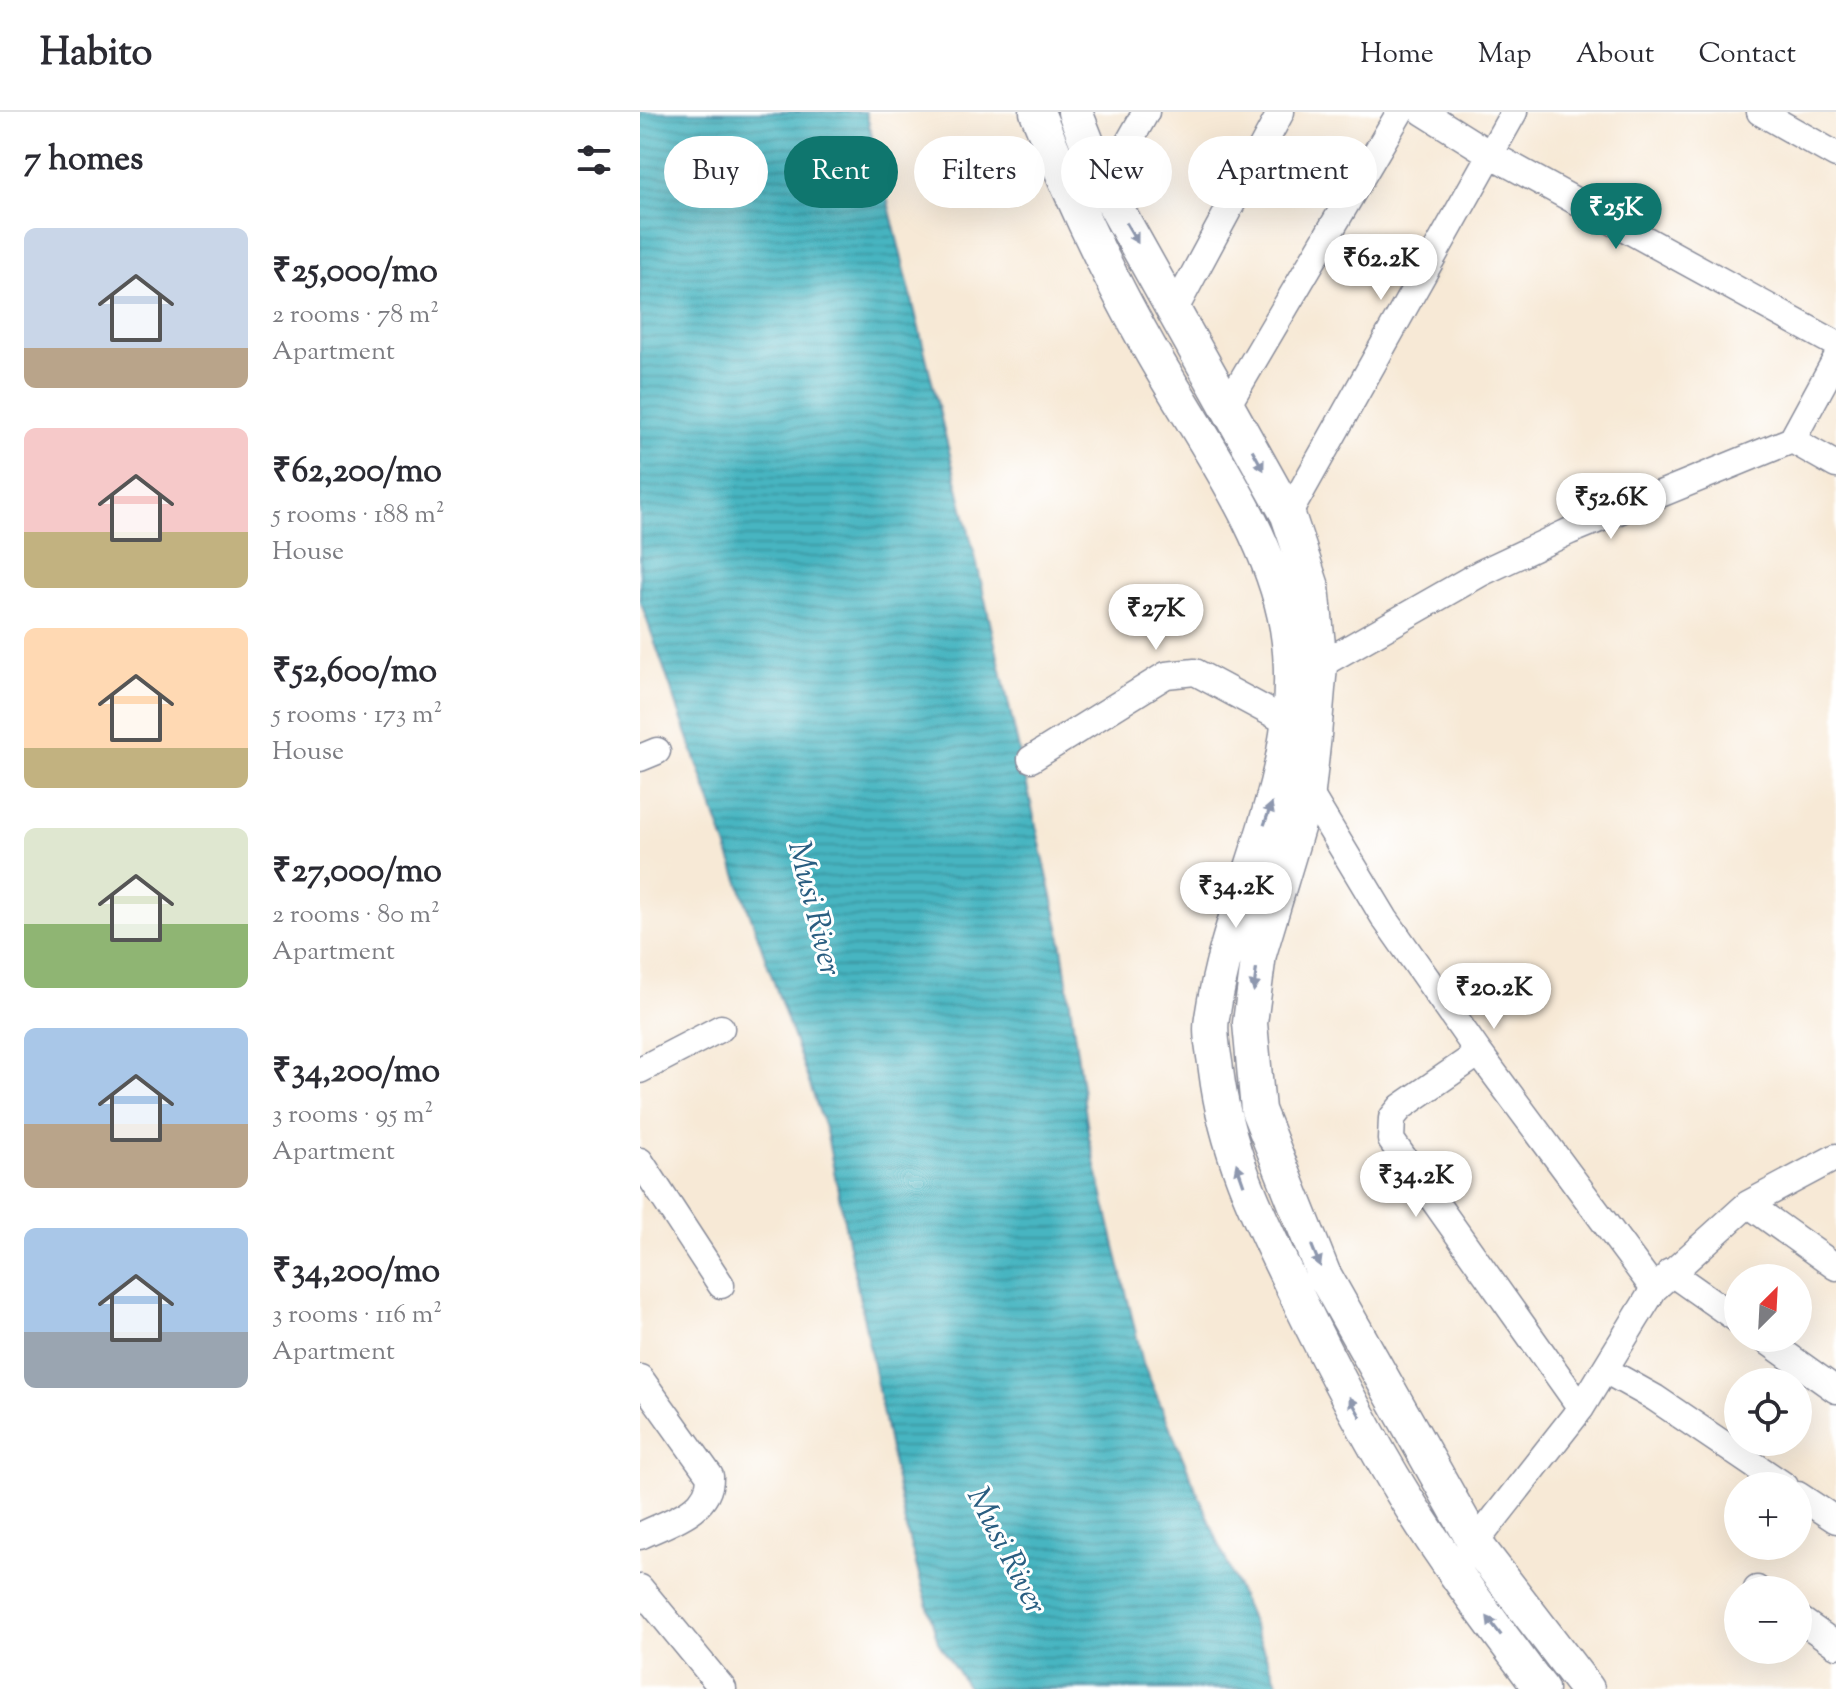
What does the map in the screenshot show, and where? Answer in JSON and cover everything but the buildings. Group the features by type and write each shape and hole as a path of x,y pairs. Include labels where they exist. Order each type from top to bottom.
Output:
{"street":[{"path":"1037,112 1077,212 1144,339 1247,519 1271,574 1287,627 1308,791 1259,954 1250,1023 1258,1110 1323,1273 1475,1543 1587,1689"},
{"path":"1075,112 1084,136"},
{"path":"1132,136 1146,112"},
{"path":"1175,309 1281,112"},
{"path":"1227,406 1400,112"},
{"path":"1423,112 1490,154 1836,344"},
{"path":"1288,515 1514,112"},
{"path":"1760,112 1836,155"},
{"path":"1117,208 1288,515 1312,587 1320,665 1302,730 1279,781 1226,939 1210,1024 1220,1105 1240,1177 1354,1406 1404,1496 1541,1689"},
{"path":"1320,665 1481,573 1570,531 1792,440 1836,359"},
{"path":"1792,440 1836,465"},
{"path":"1031,759 1166,675 1184,671 1195,672 1302,730"},
{"path":"1308,791 1385,919 1479,1053 1662,1281 1724,1313"},
{"path":"640,1070 721,1028"},
{"path":"1479,1053 1401,1107 1392,1118 1391,1140 1581,1408"},
{"path":"1475,1543 1581,1408 1662,1281 1748,1204 1836,1157"},
{"path":"640,1161 721,1285"},
{"path":"1748,1204 1836,1267"},
{"path":"1783,1352 1836,1390"},
{"path":"1605,1370 1655,1398 1764,1472"},
{"path":"640,1378 710,1476 710,1489 694,1509 640,1536"},
{"path":"1812,1504 1836,1520"},
{"path":"640,1588 723,1689"},
{"path":"1812,1628 1836,1645"}],"water":[{"name":"Musi River","path":"640,112 866,112 872,136 784,136 784,208 890,208 979,573 1060,932 1089,1137 1143,1363 1280,1689 969,1689 938,1642 906,1529 826,1131 640,600"}]}
